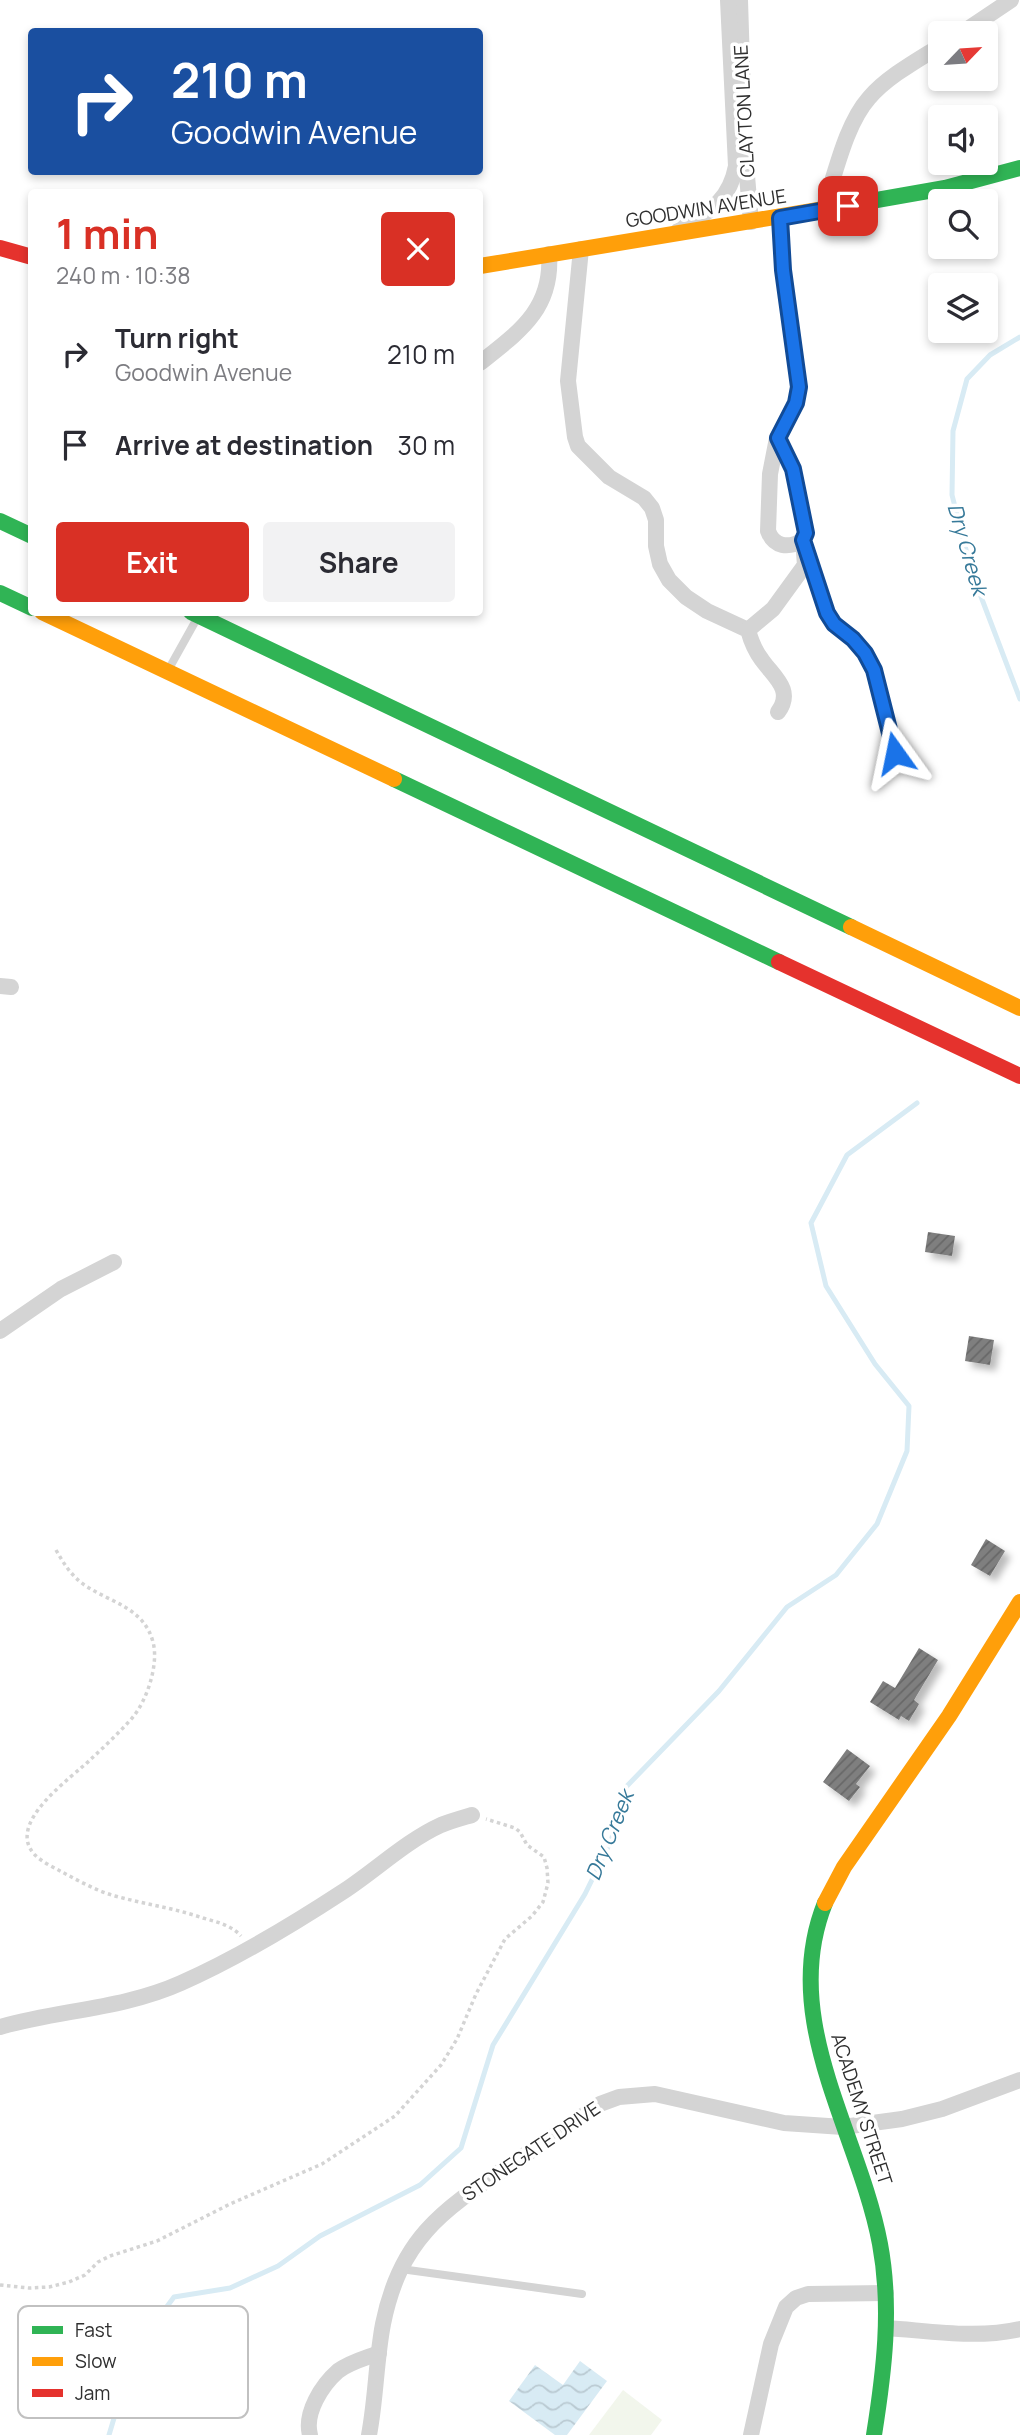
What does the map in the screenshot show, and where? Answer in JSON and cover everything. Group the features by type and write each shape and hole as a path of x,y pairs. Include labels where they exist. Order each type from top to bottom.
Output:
{"main road":[{"name":"GOODWIN AVENUE","path":"483,265 780,218 945,188 1020,169"},
{"path":"0,248 28,256"},
{"path":"0,521 28,534"},
{"path":"0,593 28,606"},
{"path":"50,616 1020,1076"},
{"path":"199,616 1020,1008"},
{"name":"ACADEMY STREET","path":"874,2435 882,2392 887,2328 883,2262 874,2217 822,2067 810,1987 815,1932 838,1876 926,1750 1020,1602"}],"street":[{"path":"673,235 717,205 734,179 736,166 728,0"},
{"name":"CLAYTON LANE","path":"740,0 745,156 751,222"},
{"path":"980,21 1011,0"},
{"path":"823,210 850,131 863,106 883,85 928,54"},
{"path":"780,218 783,270 799,387 796,403 778,438 770,474 768,531 771,539 786,546 803,540"},
{"path":"581,249 568,381 578,446 610,477 644,498 652,508 656,520 656,546 660,564 668,580 686,597 707,611 748,630"},
{"path":"483,360 540,307 550,272 548,254"},
{"path":"748,630 773,609 805,565 803,540 806,533 793,469 778,438"},
{"path":"803,540 827,613 834,624 865,653 874,670 895,753"},
{"path":"748,630 751,643 761,660 781,681 784,689 784,699 778,712"},
{"path":"0,1331 61,1289 114,1262"},
{"path":"0,2027 28,2019 104,2007 144,1997 181,1983 346,1890 423,1835 472,1815"},
{"name":"STONEGATE DRIVE","path":"369,2435 383,2323 401,2269 421,2235 457,2200 600,2104 618,2096 655,2094 784,2123 843,2127 871,2125 942,2109 1020,2080"},
{"path":"751,2435 771,2344 786,2306 796,2298 808,2294 886,2292"},
{"path":"887,2328 955,2333 1020,2329"},
{"path":"310,2435 308,2420 326,2385 339,2371 379,2353"}],"lane":[{"path":"167,672 194,616"},
{"path":"401,2269 582,2294"}],"path":[{"path":"56,1550 76,1578 88,1588 123,1604 139,1618 150,1631 155,1645 155,1657 146,1693 134,1715 37,1810 30,1826 29,1845 34,1854 51,1866 83,1883 115,1896 182,1911 231,1927 249,1947"},
{"path":"0,2285 49,2287 85,2275 98,2262 110,2256 157,2241 230,2204 322,2164 395,2116 441,2064 457,2039 476,1994 505,1939 538,1909 543,1902 548,1883 544,1857 527,1845 520,1832 515,1828 472,1815"}],"shaded area":[{"path":"623,2390 662,2420 651,2435 589,2435"}],"water":[{"path":"580,2361 607,2381 567,2435 555,2435 509,2401 535,2365 563,2385"}],"building":[{"path":"928,1232 955,1236 952,1256 925,1252"},
{"path":"969,1336 994,1340 990,1365 965,1361"},
{"path":"986,1539 1005,1551 990,1576 971,1565"},
{"path":"919,1648 938,1660 914,1700 919,1704 909,1721 901,1716 899,1720 870,1702 883,1681 895,1688"},
{"path":"847,1749 870,1766 856,1784 860,1787 849,1801 823,1782"}],"waterway":[{"name":"Dry Creek","path":"1020,337 990,355 967,379 953,431 952,495 972,573 1020,699"},
{"name":"Dry Creek","path":"167,2306 174,2297 230,2288 278,2266 320,2236 420,2185 461,2148 493,2045 585,1894 611,1841 626,1787 719,1691 787,1607 836,1575 877,1524 907,1451 909,1406 875,1364 826,1286 811,1223 847,1155 917,1103"},
{"name":"Dry Creek","path":"109,2435 114,2418"}],"traffic: fast":[{"path":"854,204 945,188 1020,168"},
{"path":"0,521 28,534"},
{"path":"0,593 28,606"},
{"path":"199,616 851,927"},
{"path":"394,779 779,962"},
{"path":"825,1903 813,1947 811,1990 816,2033 827,2075 870,2202 884,2268 885,2340 874,2435"}],"traffic: slow":[{"path":"483,266 854,204"},
{"path":"50,616 394,779"},
{"path":"851,927 1020,1008"},
{"path":"825,1903 844,1867 949,1716 1020,1602"}],"traffic: jam":[{"path":"0,248 28,256"},
{"path":"779,962 1020,1076"}],"route":[{"path":"848,206 780,218 783,270 799,387 796,403 778,438 793,469 806,533 803,540 820,596 834,624 853,639 874,670 895,753"}]}
